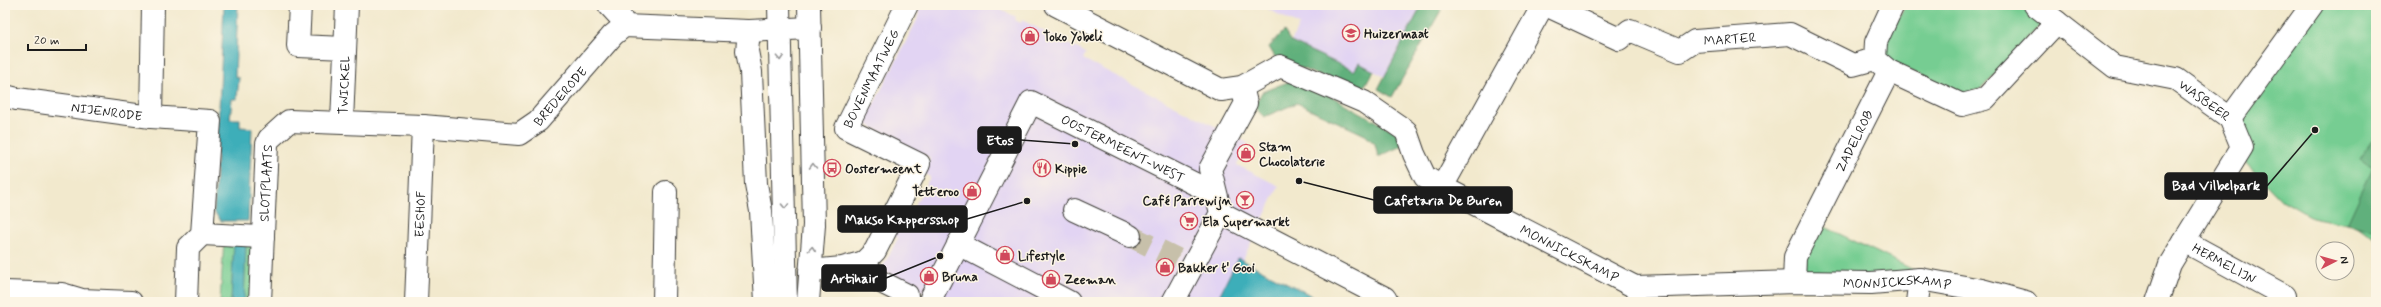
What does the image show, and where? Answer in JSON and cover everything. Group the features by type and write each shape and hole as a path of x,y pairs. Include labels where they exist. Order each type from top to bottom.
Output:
{"street":[{"path":"151,117 153,5"},
{"name":"TWICKEL","path":"300,5 298,46 346,48"},
{"name":"TWICKEL","path":"342,122 347,5"},
{"path":"609,5 621,18 624,26 749,31 810,28"},
{"path":"779,5 786,302"},
{"path":"808,302 814,225 809,5"},
{"name":"BOVENMAATWEG","path":"864,262 875,251 919,164 846,128 907,5"},
{"name":"MONNICKSKAMP","path":"1056,5 1221,90 1242,87 1280,66 1364,102 1406,131 1426,177 1442,187 1635,287 1705,294 1794,282 1870,283 1920,279 1982,290 2026,302"},
{"path":"1442,187 1542,5"},
{"name":"MARTER","path":"1546,5 1619,39 1630,30 1680,51 1695,40 1790,34 1853,65 1882,65"},
{"name":"ZADELROB","path":"1794,282 1795,257 1882,65 1876,42 1893,5"},
{"name":"WASBEER","path":"2035,5 2116,67 2176,79 2230,118 2312,5"},
{"path":"1882,65 1962,105 1985,99 2058,22"},
{"name":"BREDERODE","path":"294,121 423,126 519,134 538,121 613,35 624,26"},
{"path":"749,31 746,51 751,72 756,184 761,211 766,302"},
{"path":"1173,302 1185,263 1218,204 1210,169 1246,103 1242,87"},
{"name":"NIJENRODE","path":"5,96 17,99 151,117 210,121 213,235"},
{"name":"OOSTERMEENT-WEST","path":"958,244 1031,102 1218,204 1385,298 1387,302"},
{"name":"HERMELIJN","path":"2157,302 2170,264 2242,147 2230,118"},
{"name":"SLOTPLAATS","path":"260,302 255,237 267,141 286,123 294,121"},
{"name":"EESHOF","path":"416,302 423,126"},
{"path":"664,302 666,192"},
{"path":"1074,210 1130,236"},
{"path":"186,302 188,248 213,235"},
{"name":"SLOTPLAATS","path":"213,235 255,237"},
{"name":"HERMELIJN","path":"2184,241 2285,296"},
{"path":"810,271 842,268 864,262 877,280 922,299 958,244 1069,302"},
{"path":"1917,302 1920,279"},
{"path":"5,292 62,294 82,300 131,302"}],"shaded area":[{"path":"921,5 993,5 1016,17 1015,20 1021,23 1022,20 1086,53 1083,59 1248,143 1237,165 1279,186 1222,302 921,302 925,293 881,270 898,238 890,234 900,215 908,219 930,177 923,173 930,158 864,123 920,14 918,12"},
{"name":"Huizermaat","path":"1260,5 1422,5 1385,77 1360,64 1354,72 1291,42 1299,25"}],"green space":[{"path":"1422,5 1444,5 1392,97 1378,89"},
{"path":"1906,5 2021,5 2043,22 1981,89 1965,93 1895,65 1885,56 1884,41"},
{"path":"2318,5 2376,5 2376,240 2349,221 2347,224 2311,217 2282,200 2241,157 2245,149 2244,111"},
{"path":"1284,31 1291,42 1354,71 1359,63 1374,71 1360,93 1275,57 1269,47"},
{"path":"1298,78 1412,141 1378,157 1375,144 1365,135 1297,103 1264,117 1254,107 1262,92"},
{"path":"2376,134 2376,231 2347,224 2373,168 2360,159"},
{"path":"1819,224 1924,275 1808,276 1800,262"},
{"path":"224,240 234,241 231,302 220,302"},
{"path":"246,241 256,252 255,302 244,302"}],"water":[{"path":"224,5 238,5 235,77 239,78 237,99 232,99 230,119 240,119 240,127 252,128 248,221 221,221 214,212"},
{"path":"234,241 246,241 244,302 231,302"},
{"path":"1238,258 1324,302 1216,302"}],"tunnel":[{"path":"1130,236 1177,259"}],"place":[{"name":"Huizermaat","path":"1351,33"},
{"name":"Toko Yobeli","path":"1030,36"},
{"name":"Bad Vilbelpark","path":"2315,130"},
{"name":"Etos","path":"1075,144"},
{"name":"Stam Chocolaterie","path":"1246,153"},
{"name":"Oostermeent","path":"832,168"},
{"name":"Kippie","path":"1042,168"},
{"name":"Cafetaria De Buren","path":"1299,181"},
{"name":"Tetteroo","path":"972,191"},
{"name":"Café Parrewijn","path":"1245,200"},
{"name":"Makso Kappersshop","path":"1027,201"},
{"name":"Ela Supermarkt","path":"1189,221"},
{"name":"Lifestyle","path":"1005,255"},
{"name":"Artihair","path":"940,256"},
{"name":"Bakker t' Gooi","path":"1165,267"},
{"name":"Bruna","path":"929,276"},
{"name":"Zeeman","path":"1051,279"}]}
